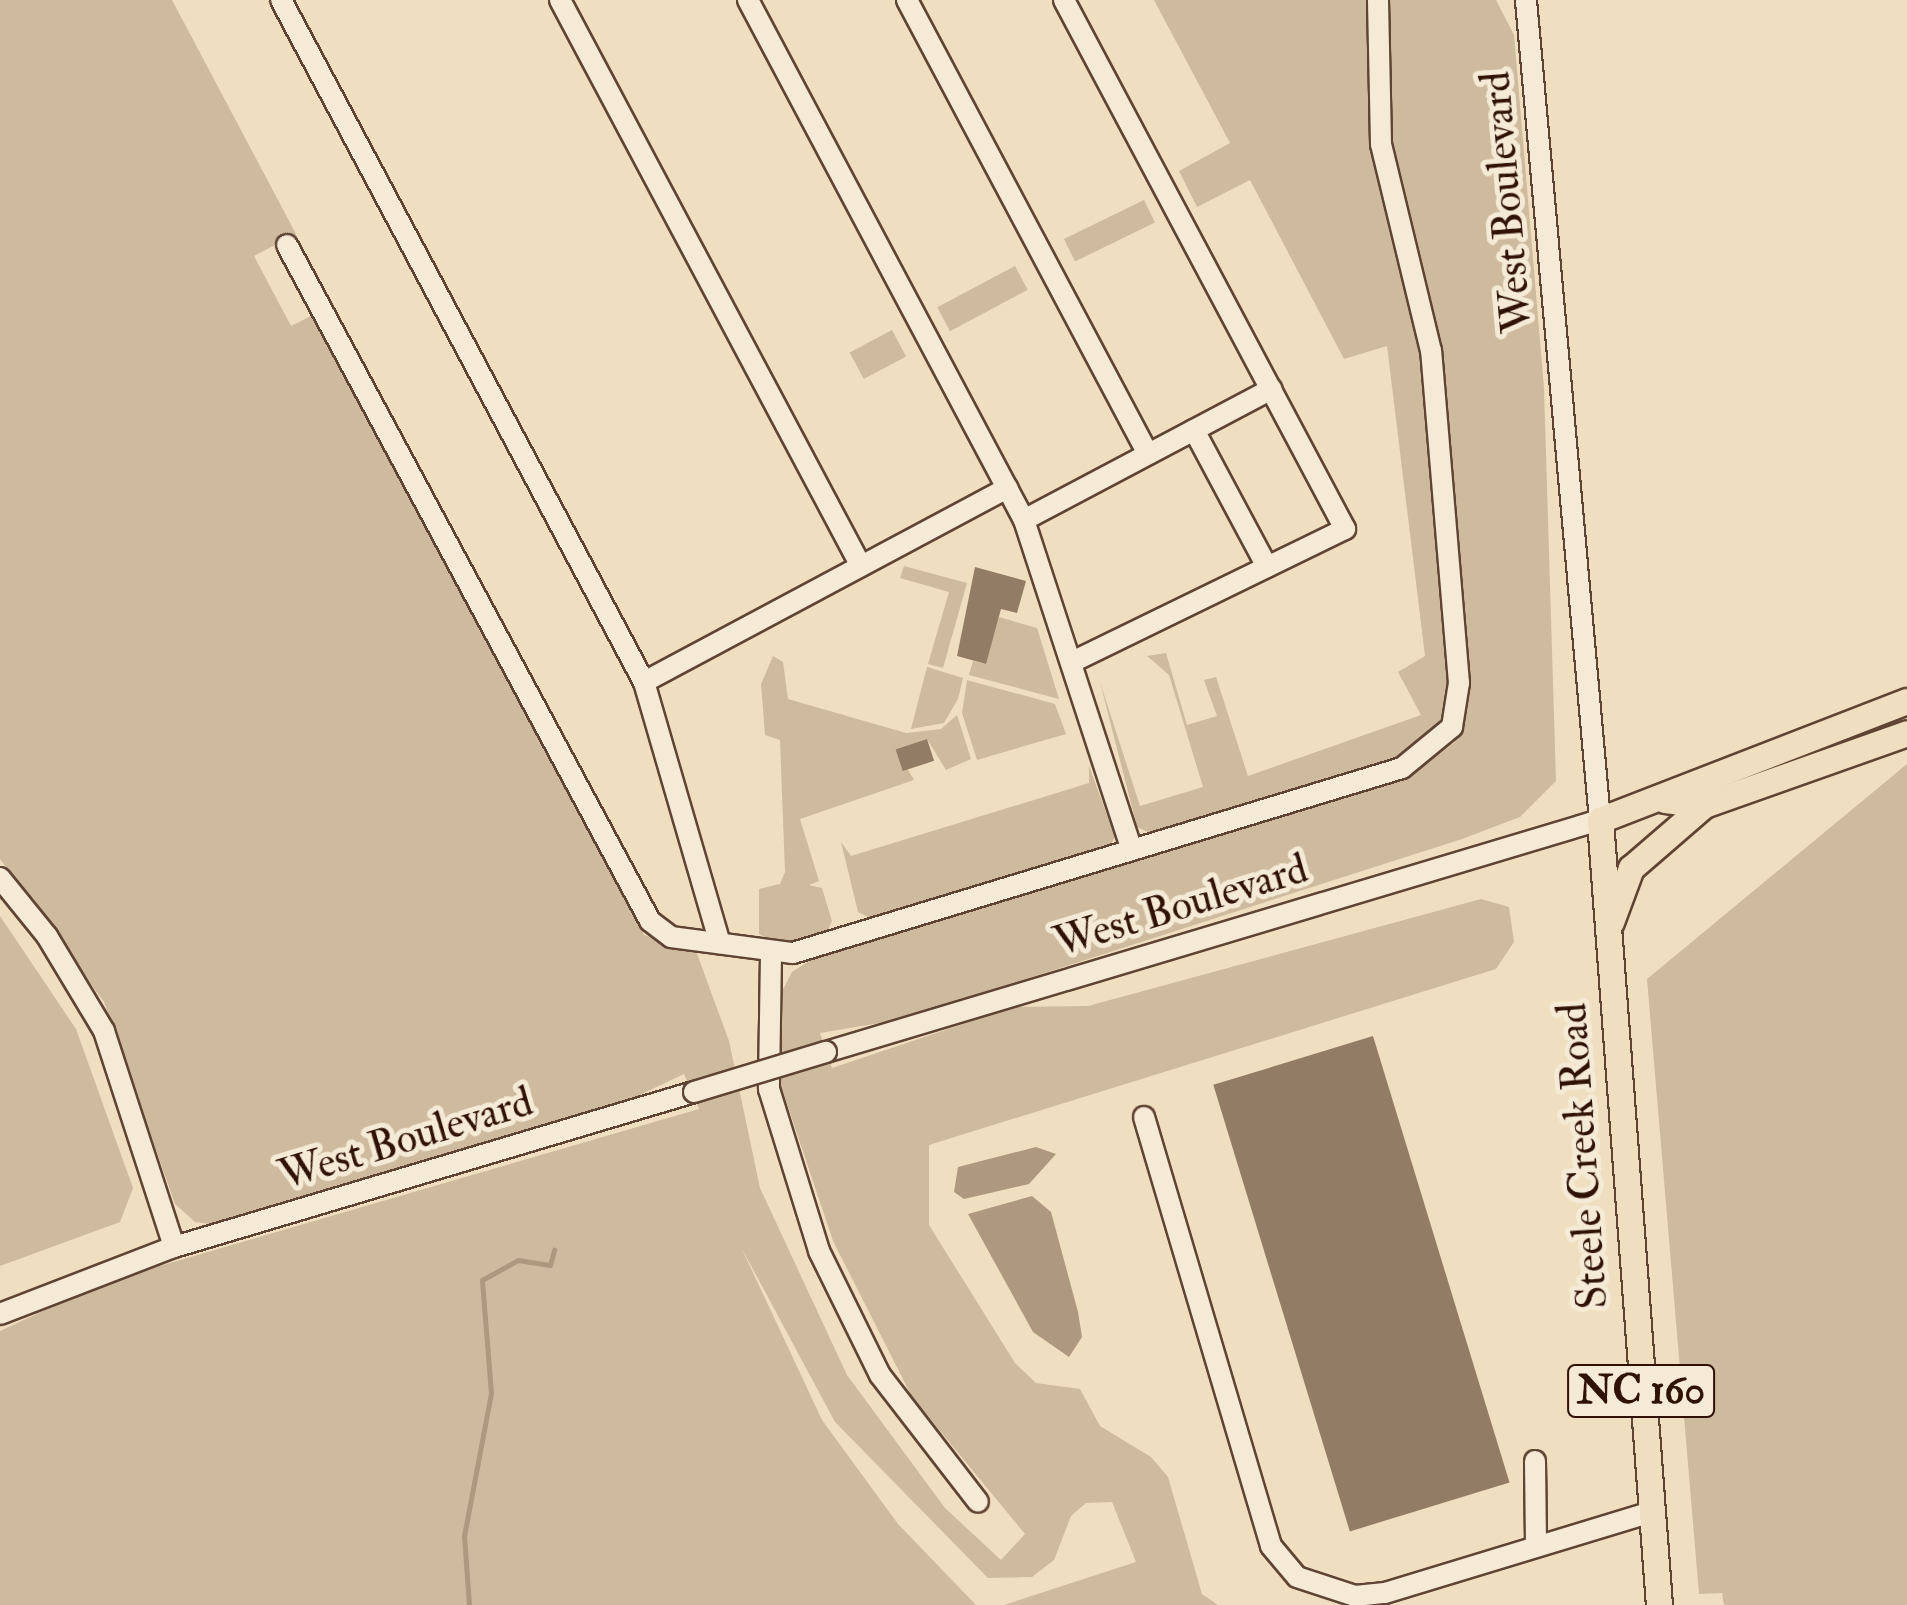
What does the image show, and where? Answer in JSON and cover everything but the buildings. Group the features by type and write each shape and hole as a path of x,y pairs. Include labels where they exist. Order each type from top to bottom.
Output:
{"main road":[{"path":"1600,820 1665,800 1692,778 1907,700"},
{"path":"1607,932 1631,868 1704,806 1907,733"},
{"path":"1665,800 1704,806"},
{"name":"Steele Creek Road","path":"1600,820 1659,1605"}],"street":[{"path":"281,0 644,682 720,943"},
{"path":"560,0 862,566"},
{"path":"748,0 1024,520 1074,660 1132,850"},
{"path":"906,0 1148,454"},
{"path":"1064,0 1346,529 1074,660"},
{"path":"287,245 644,914 671,937 771,955 1402,768 1440,744 1458,707 1431,351 1380,144 1378,0"},
{"name":"West Boulevard","path":"0,1314 174,1247 1600,820 1526,0"},
{"path":"1024,520 1271,389"},
{"path":"1194,430 1267,567"},
{"path":"644,682 1007,488"},
{"path":"0,878 47,936 104,1032 174,1247"},
{"path":"771,955 770,1089 819,1251 880,1374 978,1502"},
{"path":"1144,1117 1272,1546 1297,1577 1355,1596 1651,1512"},
{"path":"1534,1460 1536,1544"}],"shaded area":[{"path":"0,0 172,0 296,234 254,256 291,326 311,316 644,935 696,951 729,1041 760,1188 847,1375 945,1508 1001,1560 1025,1534 912,1397 833,1241 777,1074 777,1001 792,972 817,956 1411,776 1455,742 1470,681 1441,349 1393,154 1388,0 1496,0 1514,35 1544,388 1556,781 1520,817 1462,839 898,1020 820,1033 832,1068 1014,1007 1088,1006 1481,899 1509,907 1514,942 1496,969 929,1145 929,1225 1015,1363 1036,1383 1080,1389 1100,1426 1151,1457 1168,1477 1202,1594 1218,1605 1004,1605 1136,1562 1112,1502 1086,1503 1071,1516 1054,1560 1032,1577 988,1578 835,1422 741,1247 822,1420 898,1524 976,1605 0,1605 0,1331 108,1281 699,1109 684,1074 625,1102 218,1225 195,1222 175,1204 104,1002 0,859"},
{"path":"1154,0 1368,0 1370,132 1421,352 1450,685 1443,722 1405,757 1152,834 1137,827 1100,682 1140,806 1203,787 1169,675 1147,656 1166,653 1187,725 1217,716 1204,680 1216,677 1248,776 1421,715 1398,672 1425,656 1387,346 1344,359 1250,180 1197,207 1179,171 1230,143"},
{"path":"1144,200 1155,222 1075,261 1064,239"},
{"path":"1015,266 1028,290 950,331 937,307"},
{"path":"892,330 906,356 864,379 850,353"},
{"path":"904,566 967,583 943,668 928,664 949,592 900,578"},
{"path":"999,617 1037,628 1059,699 969,675 973,661 985,664"},
{"path":"773,656 783,662 788,699 906,733 941,729 957,715 971,759 946,770 927,739 896,749 914,780 800,819 819,881 809,885 822,888 832,921 827,932 784,946 759,934 759,889 780,884 785,872 780,740 765,735 761,684"},
{"path":"927,667 963,678 958,699 944,723 911,729"},
{"path":"967,680 1055,704 1066,734 977,760 962,713"},
{"path":"1907,764 1907,1605 1724,1605 1722,1593 1699,1594 1647,979"},
{"path":"1089,766 1115,837 1109,848 872,919 858,912 841,842 851,856 1089,783"},
{"path":"0,916 76,1029 133,1188 120,1222 0,1266"},
{"path":"1036,1147 1056,1154 1029,1184 964,1199 954,1192 958,1167"},
{"path":"1032,1196 1051,1212 1078,1312 1082,1337 1069,1357 1033,1332 968,1214"}],"waterway":[{"path":"469,1605 464,1536 491,1393 482,1280 518,1260 550,1265 554,1250"}]}
